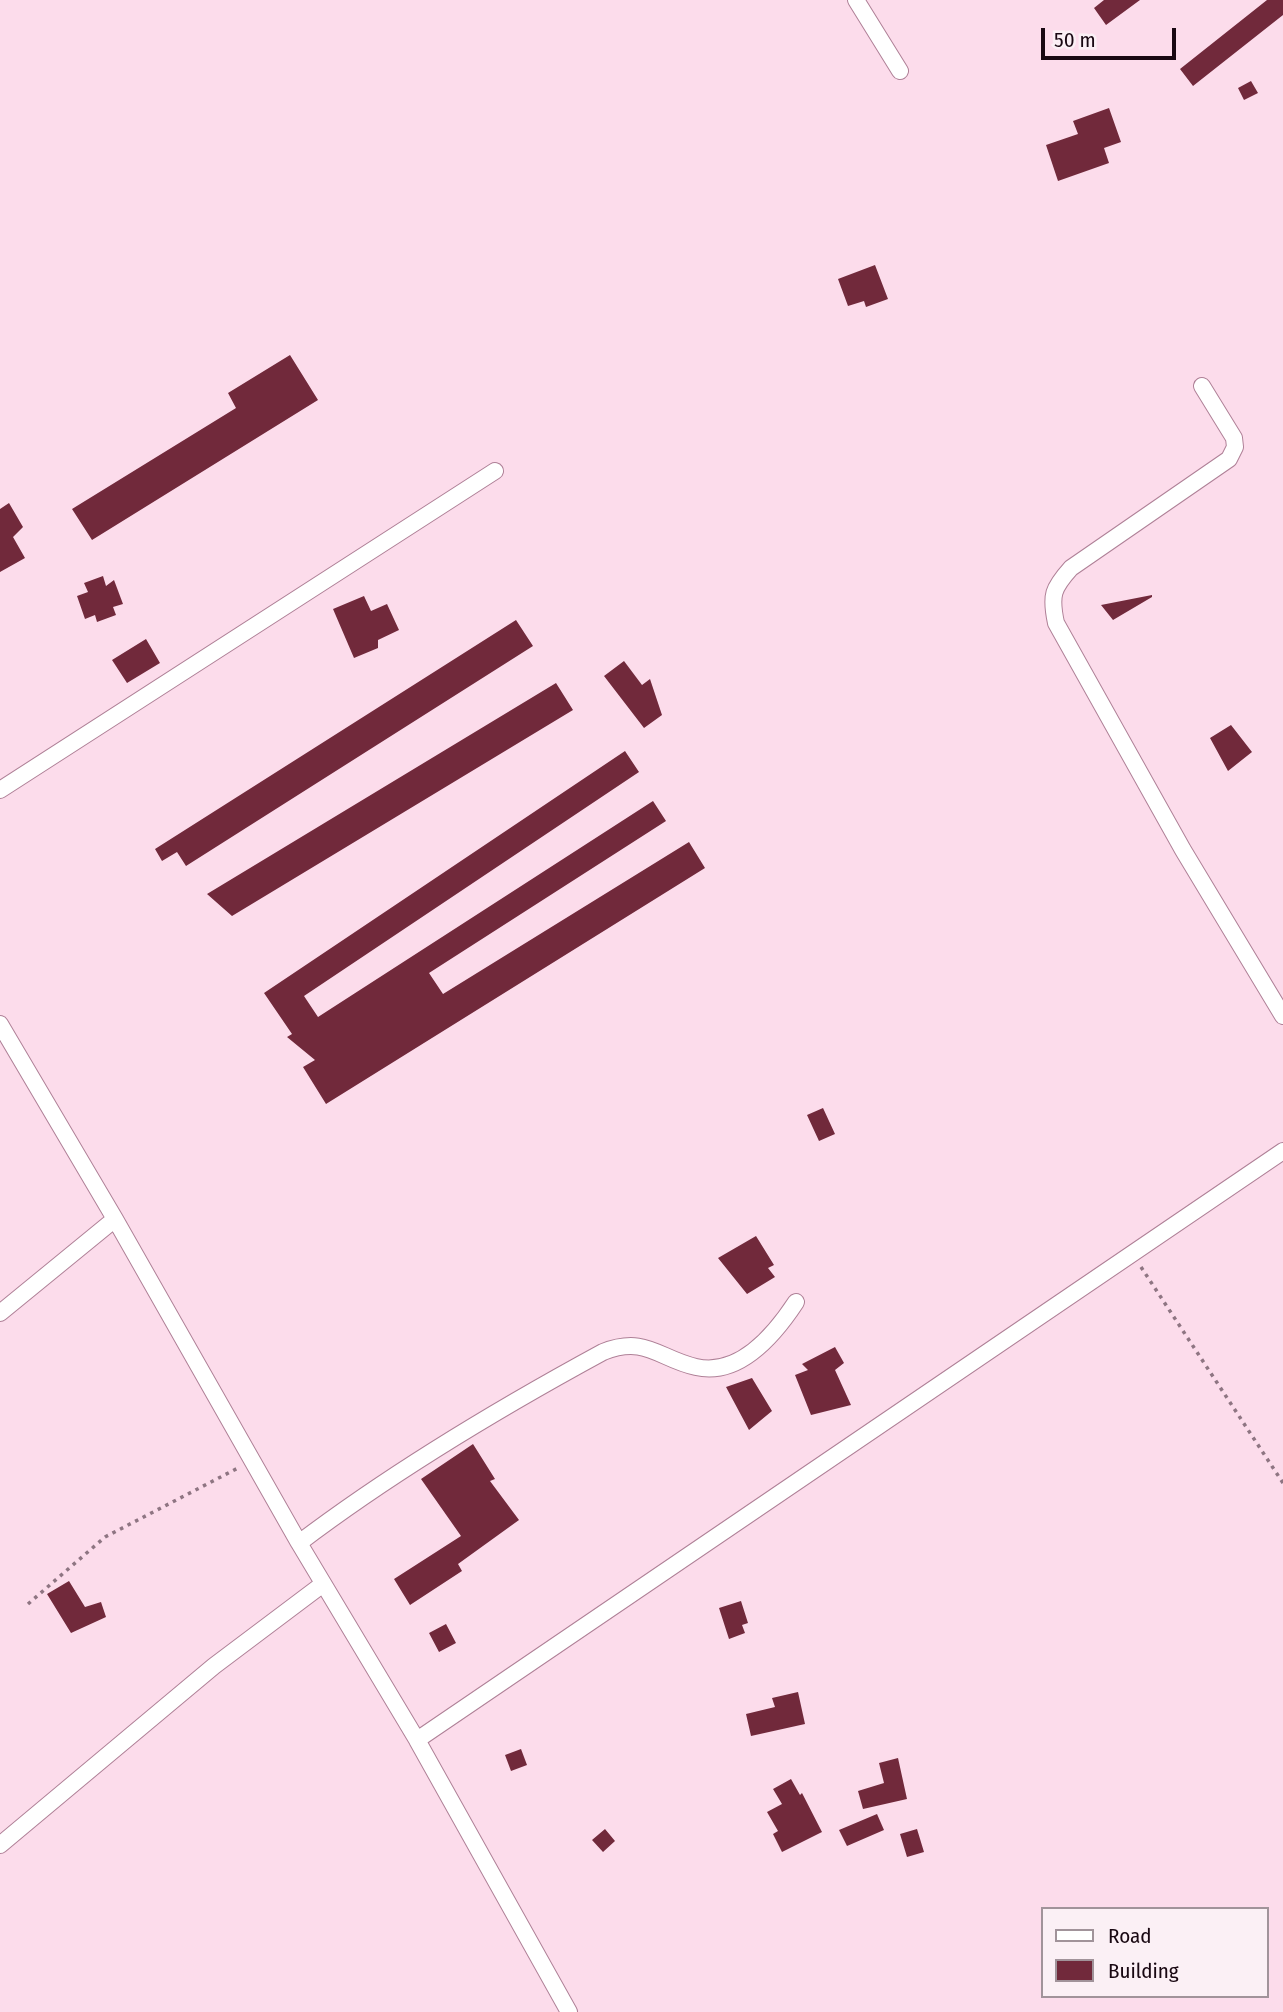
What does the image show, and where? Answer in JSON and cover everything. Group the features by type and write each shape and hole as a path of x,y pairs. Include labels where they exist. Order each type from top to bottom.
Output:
{"street":[{"path":"856,0 900,71"},
{"path":"1202,386 1234,438 1235,447 1229,459 1071,568 1054,586 1053,608 1056,623 1109,720 1283,1016"},
{"path":"0,790 495,471"},
{"path":"0,1024 115,1219 299,1544 417,1740 569,2012"},
{"path":"417,1740 1283,1151"},
{"path":"0,1313 115,1219"},
{"path":"299,1544 345,1508 408,1467 603,1352 618,1346 643,1346 695,1367 723,1367 750,1354 796,1302"},
{"path":"0,1845 214,1666 323,1584"}],"path":[{"path":"1132,1254 1283,1483"},
{"path":"28,1604 105,1537 252,1461"}],"building":[{"path":"1104,0 1140,0 1106,25 1094,8"},
{"path":"1267,0 1283,0 1283,15 1193,86 1180,69"},
{"path":"1251,81 1258,93 1244,100 1238,88"},
{"path":"1109,108 1121,142 1104,148 1109,163 1058,181 1046,145 1078,134 1073,121"},
{"path":"875,265 888,299 866,307 864,301 848,306 838,279"},
{"path":"290,355 318,400 92,540 72,509 236,408 228,393"},
{"path":"9,503 23,527 13,537 25,558 0,572 0,509"},
{"path":"103,576 106,586 114,580 123,604 113,607 116,615 97,622 95,615 85,619 77,596 88,592 84,583"},
{"path":"1152,595 1113,620 1101,605"},
{"path":"364,596 371,611 387,604 399,630 378,640 378,648 354,658 333,609"},
{"path":"516,620 533,646 186,866 177,852 162,861 155,849"},
{"path":"146,639 160,663 127,683 112,660"},
{"path":"624,661 642,685 650,679 662,715 644,728 604,676"},
{"path":"556,683 573,710 232,916 207,894"},
{"path":"1231,725 1252,752 1228,771 1210,738"},
{"path":"625,751 639,772 304,996 318,1017 653,801 666,821 429,973 443,994 689,842 705,868 326,1104 303,1067 315,1060 287,1037 292,1034 264,993"},
{"path":"823,1108 835,1134 819,1141 807,1115"},
{"path":"756,1236 774,1265 768,1268 775,1277 747,1294 718,1258"},
{"path":"835,1347 844,1363 835,1370 851,1405 811,1415 795,1375 808,1370 802,1364"},
{"path":"752,1378 772,1411 749,1430 726,1387"},
{"path":"473,1444 495,1479 490,1481 519,1520 458,1564 462,1571 410,1605 394,1579 461,1536 421,1479"},
{"path":"69,1581 85,1607 101,1602 106,1617 71,1633 47,1594"},
{"path":"741,1601 748,1623 742,1625 745,1633 729,1639 719,1608"},
{"path":"446,1624 456,1643 439,1652 429,1633"},
{"path":"798,1692 805,1724 751,1736 746,1714 775,1707 772,1698"},
{"path":"521,1749 527,1765 511,1771 505,1755"},
{"path":"898,1758 907,1799 863,1809 858,1791 884,1783 879,1763"},
{"path":"791,1779 800,1795 802,1793 822,1832 782,1852 773,1834 778,1831 767,1812 782,1804 773,1789"},
{"path":"877,1814 884,1830 847,1846 839,1830"},
{"path":"605,1829 615,1841 603,1852 592,1840"},
{"path":"917,1829 924,1852 907,1857 900,1834"}]}
